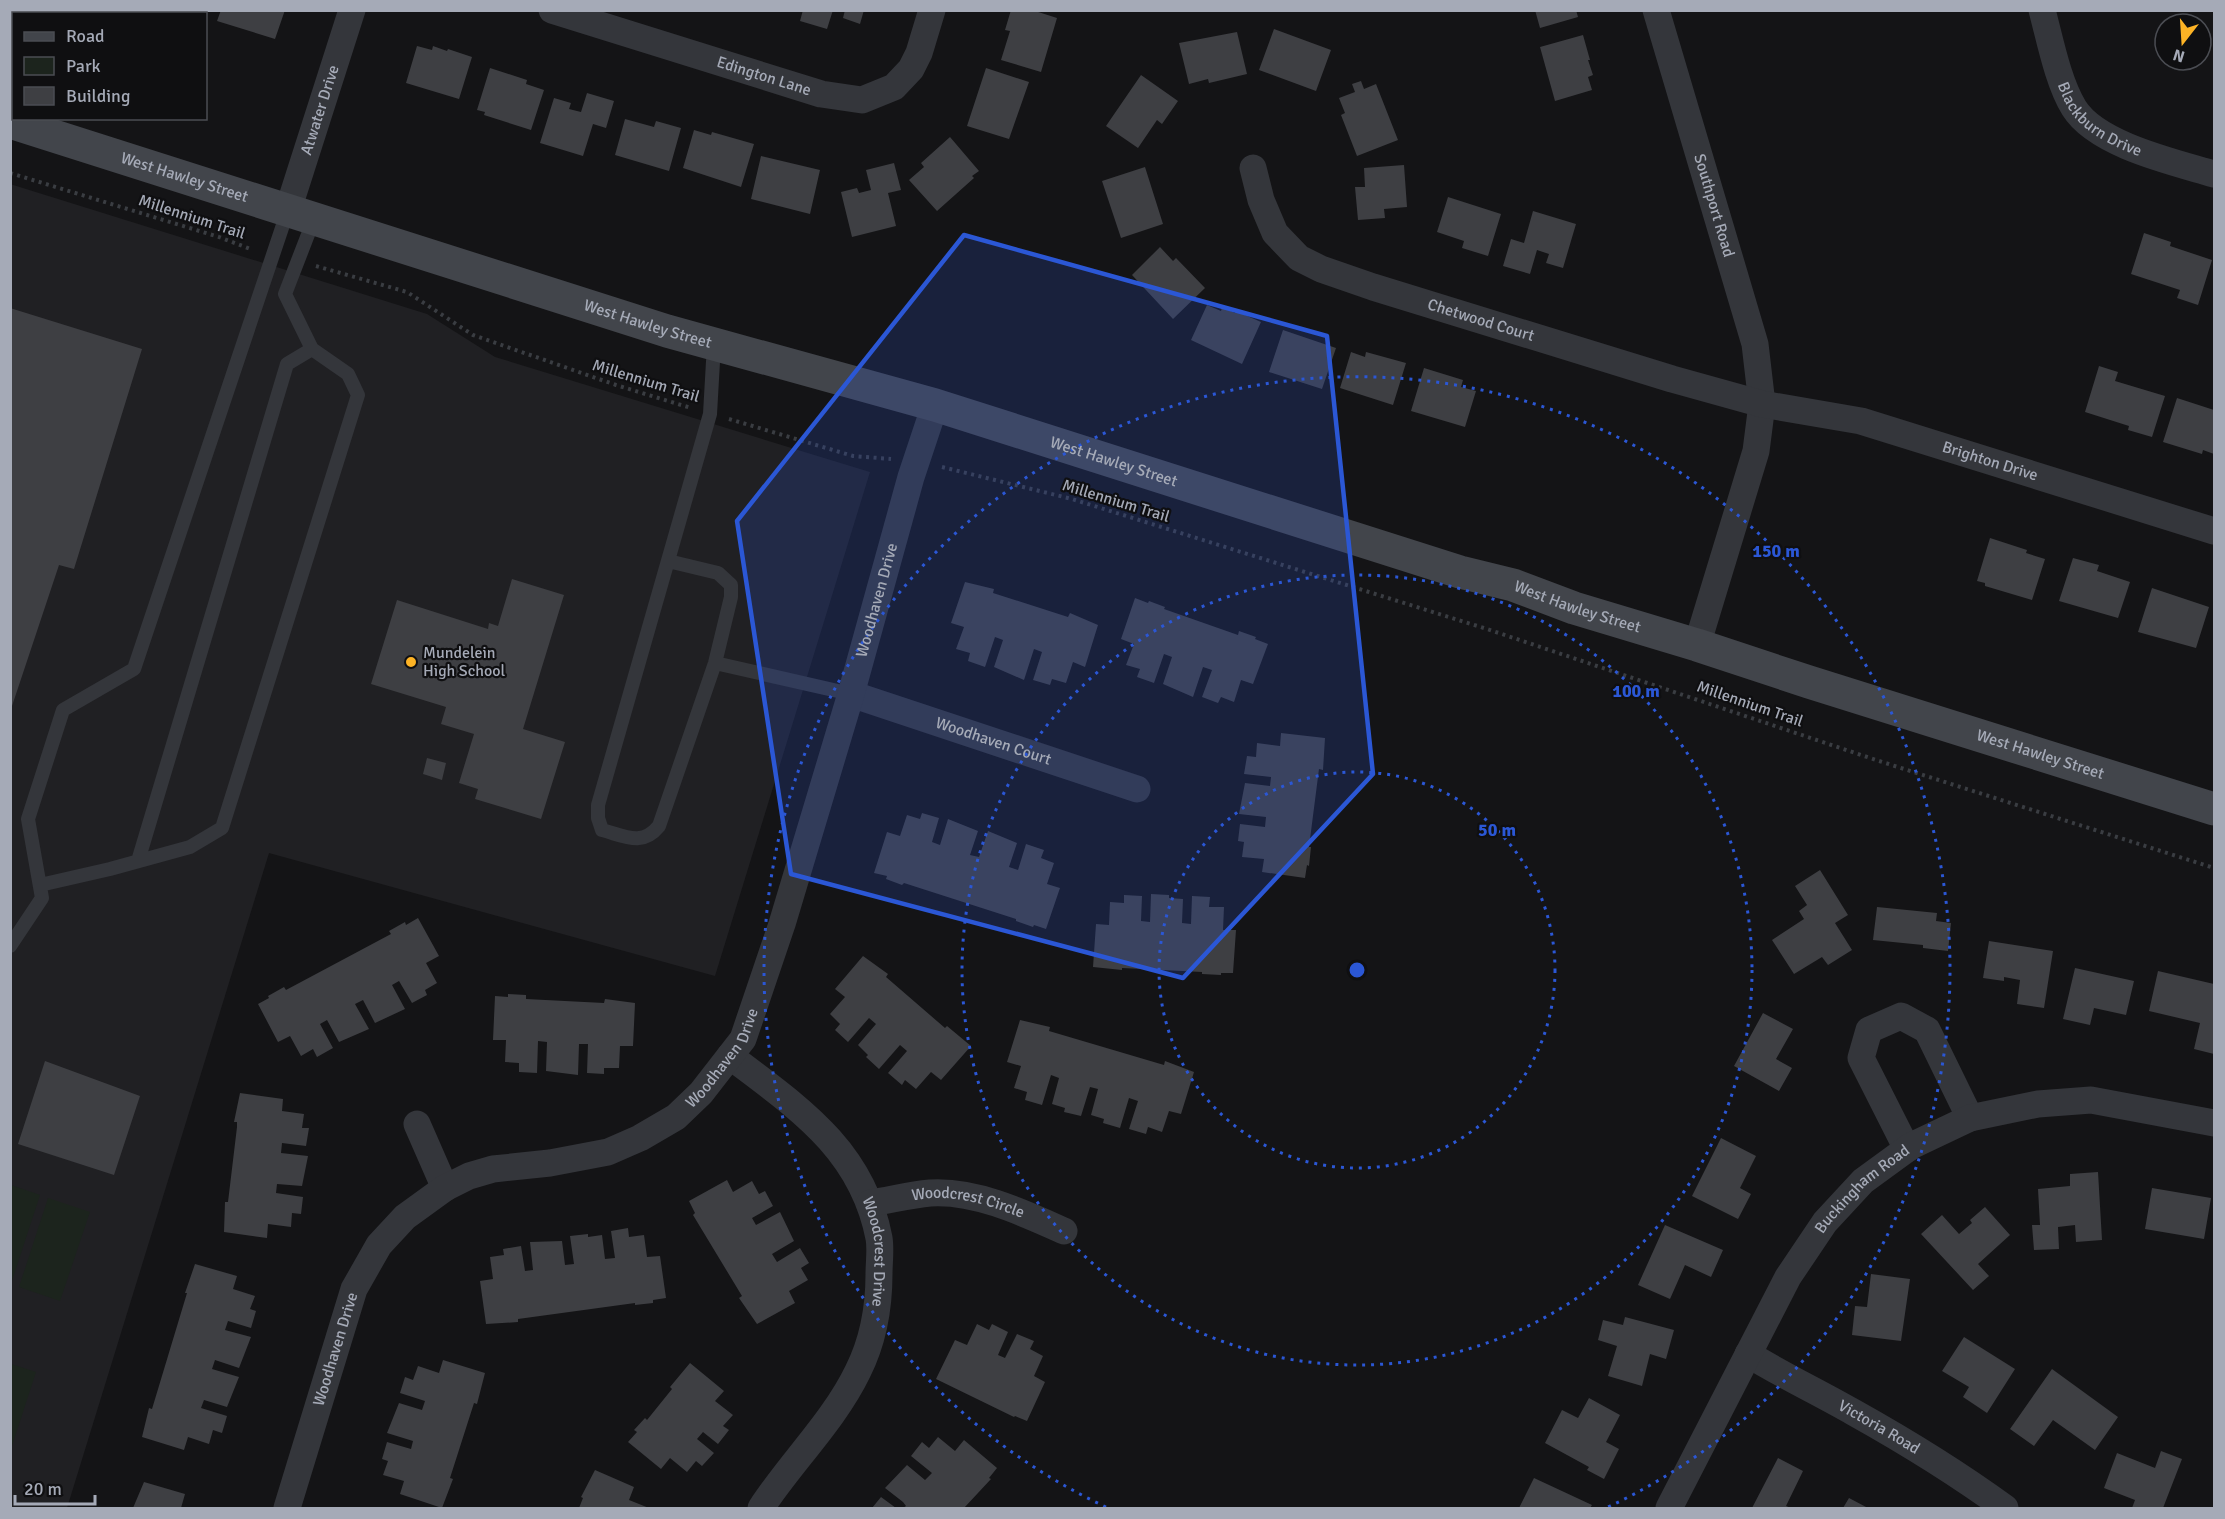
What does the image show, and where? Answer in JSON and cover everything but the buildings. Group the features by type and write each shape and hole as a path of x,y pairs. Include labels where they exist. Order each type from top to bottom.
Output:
{"street":[{"name":"Atwater Drive","path":"301,214 352,10"},
{"name":"Edington Lane","path":"552,10 821,94 862,100 894,87 911,69 919,53 932,10"},
{"name":"Southport Road","path":"1656,10 1755,344 1762,404 1756,451 1697,645"},
{"name":"Blackburn Drive","path":"2042,10 2062,80 2074,107 2088,124 2130,148 2214,174"},
{"name":"West Hawley Street","path":"10,122 668,331 935,405 1460,572 1513,585 1574,608 1697,645 1820,686 2214,808"},
{"name":"Chetwood Court","path":"1253,168 1261,200 1275,233 1299,258 1321,269 1583,352 1762,404"},
{"name":"Brighton Drive","path":"1762,404 1861,421 2214,531"},
{"name":"Woodhaven Drive","path":"287,1509 354,1289 379,1245 405,1217 445,1188 469,1176 493,1169 550,1163 608,1152 640,1138 676,1118 701,1093 742,1039 782,924 851,694 916,461 935,405"},
{"name":"Woodhaven Court","path":"851,694 1137,789"},
{"path":"1907,1149 1860,1058 1869,1030 1901,1016 1927,1030 1970,1118"},
{"name":"Woodcrest Drive","path":"730,1056 790,1101 826,1134 857,1175 870,1203 879,1240 879,1304 871,1338 858,1371 837,1407 777,1483 761,1509"},
{"name":"Buckingham Road","path":"1669,1509 1788,1277 1825,1222 1863,1181 1907,1149 1970,1118 2038,1104 2091,1100 2214,1123"},
{"path":"417,1124 445,1188"},
{"name":"Woodcrest Circle","path":"870,1203 932,1193 974,1197 1025,1213 1064,1232"},
{"name":"Victoria Road","path":"1748,1354 1934,1460 2005,1509"}],"lane":[{"path":"10,946 42,898 28,819 63,710 134,669 272,257 301,214"},
{"path":"40,885 190,847 222,828 358,395 348,374 312,349 285,294 297,262 301,214"},
{"path":"668,561 718,573 731,585 731,597 715,663 659,826 651,835 640,840 602,830 598,818 598,805 710,414 714,344"},
{"path":"138,861 287,364 312,349"},
{"path":"715,663 851,694"}],"path":[{"name":"Millennium Trail","path":"10,173 219,237 272,257"},
{"name":"Millennium Trail","path":"297,262 326,268 407,292 472,335 616,386 853,456 916,461 1072,500 1465,622 1876,760 2214,868"}],"highlighted area":[{"path":"964,235 1327,336 1373,774 1183,978 791,874 737,521"}],"shaded area":[{"name":"Mundelein High School","path":"10,184 427,314 495,357 870,472 715,976 269,853 67,1508 10,1508"}],"green space":[{"path":"11,1185 40,1195 10,1284"},
{"path":"48,1198 90,1212 60,1301 19,1287"},
{"path":"10,1364 36,1372 11,1449"}],"place":[{"name":"Mundelein High School","path":"411,662"}]}
